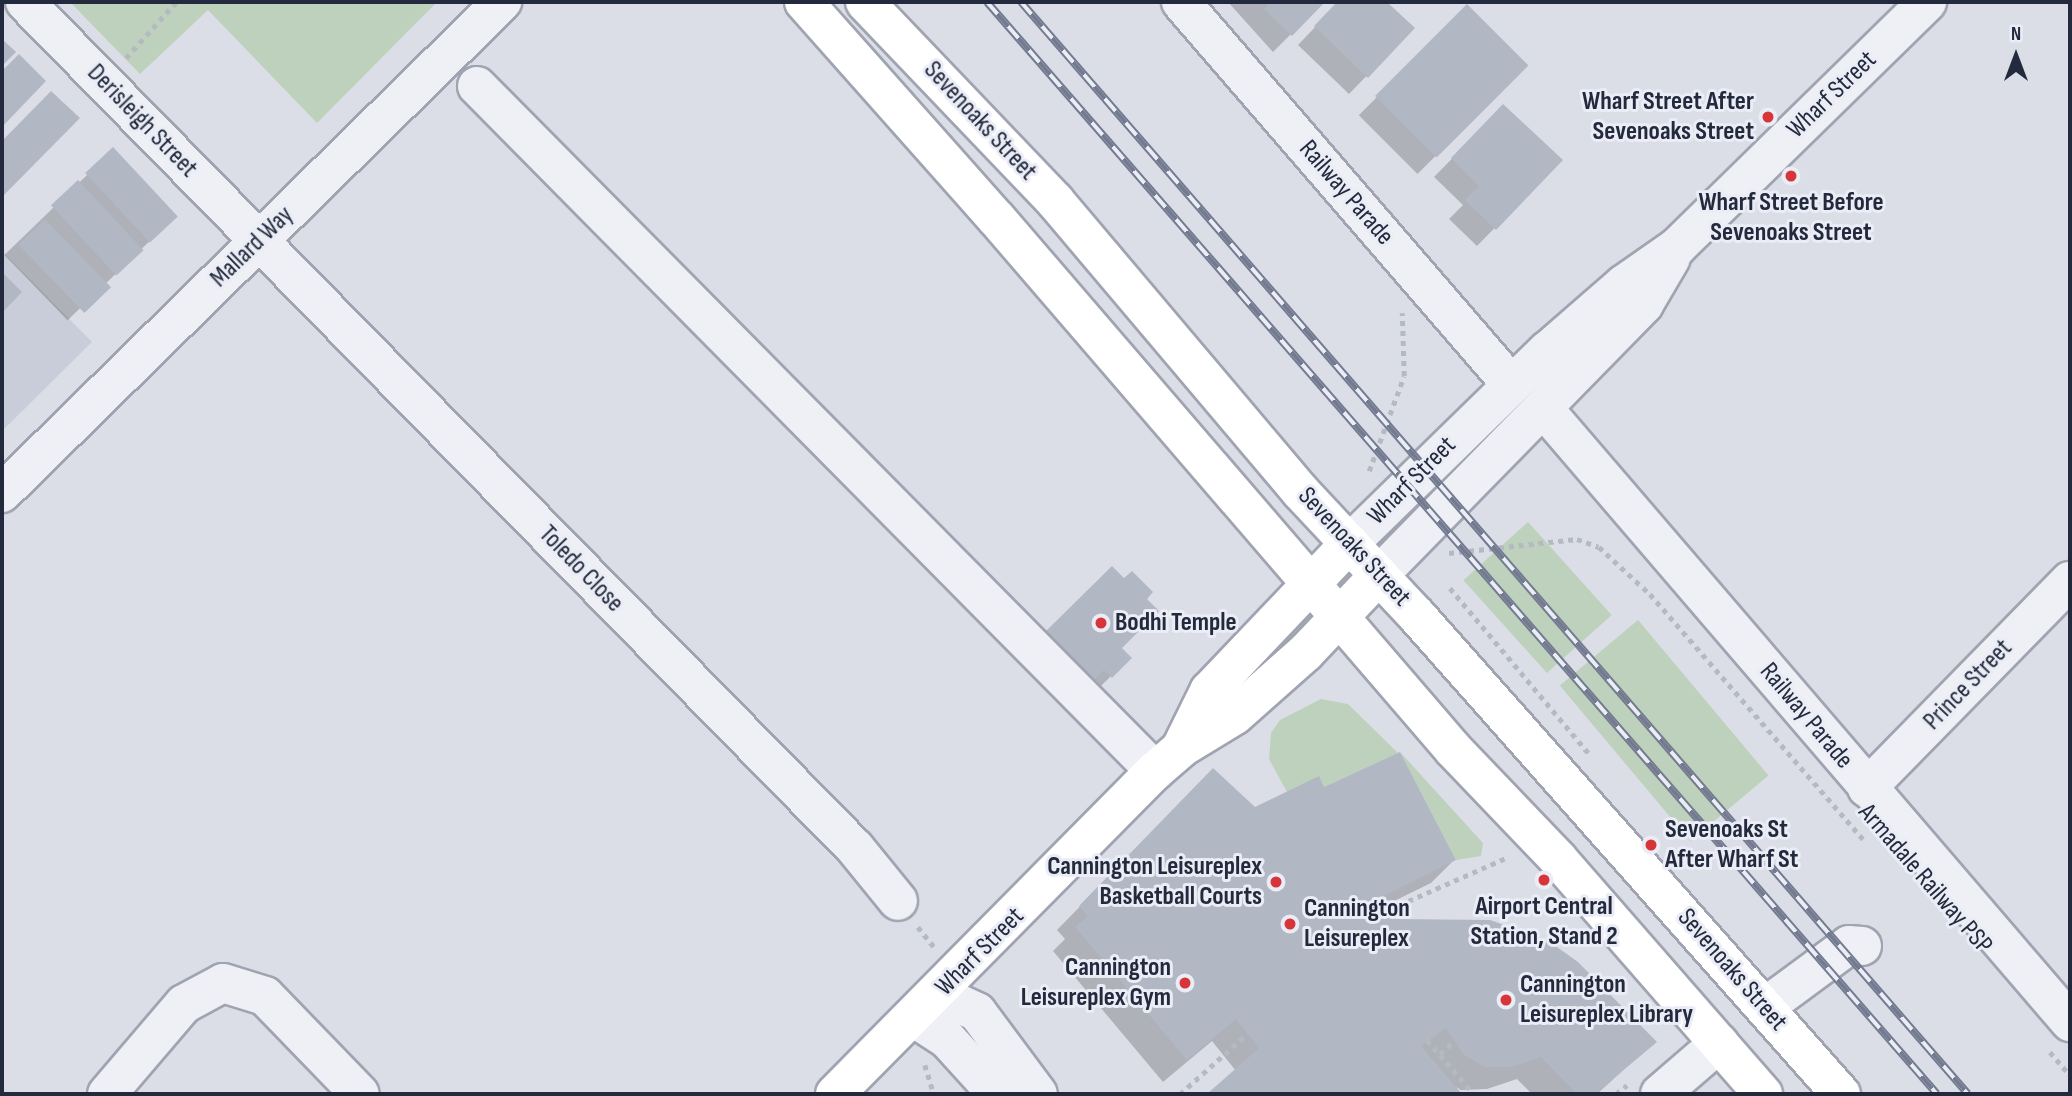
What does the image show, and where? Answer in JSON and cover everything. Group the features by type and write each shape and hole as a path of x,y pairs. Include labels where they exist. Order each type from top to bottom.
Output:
{"main road":[{"name":"Sevenoaks Street","path":"804,2 996,218 1310,586 1763,1094"},
{"name":"Sevenoaks Street","path":"865,2 1055,201 1350,543 1841,1094"},
{"name":"Wharf Street","path":"1168,759 1209,691 1350,543"},
{"name":"Wharf Street","path":"835,1094 1168,759 1236,715 1339,619 1380,575"}],"street":[{"name":"Derisleigh Street","path":"25,2 259,240"},
{"name":"Mallard Way","path":"2,493 502,2"},
{"name":"Railway Parade","path":"1181,2 1511,384"},
{"name":"Wharf Street","path":"1350,543 1511,384 1624,284 1677,247 1927,2"},
{"path":"477,86 1168,759"},
{"name":"Toledo Close","path":"259,240 855,848 898,901"},
{"name":"Wharf Street","path":"1380,575 1644,304 1677,247"},
{"name":"Railway Parade","path":"1544,409 1867,788 2057,1033"},
{"name":"Prince Street","path":"1867,788 2070,581"},
{"path":"1765,1007 1815,977 1849,945 1862,946"},
{"path":"107,1094 184,1004 223,983 265,996 360,1094"},
{"path":"925,1006 947,1040 997,1094"},
{"path":"925,1006 977,1012 1038,1094"},
{"path":"1660,1094 1719,1043"}],"path":[{"path":"102,80 176,2"},
{"path":"1369,471 1404,376 1404,320 1399,302"},
{"name":"Armadale Railway PSP","path":"1444,554 1577,540 1599,547 1650,594 1870,846"},
{"path":"1390,909 1508,857"},
{"path":"2057,1033 2070,1075"},
{"path":"1180,1094 1247,1034"},
{"path":"1427,1040 1474,1094"},
{"path":"1440,1055 1454,1041"},
{"path":"924,1061 934,1094"}],"shaded area":[{"path":"2,251 92,342 2,431"}],"green space":[{"path":"70,2 437,2 317,123 208,10 140,74"},
{"path":"1528,522 1612,615 1547,673 1463,580"},
{"path":"1638,620 1768,776 1690,841 1560,686"},
{"path":"1321,699 1348,704 1398,753 1324,787 1287,792 1269,759 1271,733 1280,720"},
{"path":"1400,752 1483,843 1481,856 1456,860"}],"building":[{"path":"1265,2 1325,2 1292,36 1264,9 1268,5"},
{"path":"1337,2 1387,2 1415,28 1368,78 1314,26"},
{"path":"1467,4 1529,66 1437,157 1375,96"},
{"path":"2,39 16,52 2,66"},
{"path":"19,54 46,81 2,127 2,71"},
{"path":"51,91 80,118 2,197 2,141"},
{"path":"1503,104 1563,160 1496,230 1465,200 1479,186 1451,158"},
{"path":"113,147 178,216 150,242 85,173"},
{"path":"78,180 143,250 116,275 51,205"},
{"path":"45,219 111,287 84,313 18,245"},
{"path":"2,272 22,292 2,313"},
{"name":"Bodhi Temple","path":"1112,566 1124,578 1132,571 1153,592 1147,599 1159,611 1122,648 1132,658 1112,678 1104,670 1091,683 1042,635"},
{"name":"Cannington Leisureplex","path":"1400,752 1456,860 1384,896 1396,919 1490,920 1547,940 1578,962 1657,1042 1595,1094 1577,1094 1541,1057 1512,1067 1485,1067 1464,1055 1446,1028 1421,1046 1462,1094 1207,1094 1259,1048 1236,1019 1187,1060 1075,927 1088,916 1079,906 1213,768 1255,807 1319,776 1324,787"}],"railway":[{"path":"987,2 1937,1094"},
{"path":"1021,2 1968,1094"}],"place":[{"name":"Wharf Street After Sevenoaks Street","path":"1768,117"},
{"name":"Wharf Street Before Sevenoaks Street","path":"1791,176"},
{"name":"Bodhi Temple","path":"1101,623"},
{"name":"Sevenoaks St After Wharf St","path":"1651,845"},
{"name":"Airport Central Station, Stand 2","path":"1544,880"},
{"name":"Cannington Leisureplex Basketball Courts","path":"1276,882"},
{"name":"Cannington Leisureplex","path":"1290,924"},
{"name":"Cannington Leisureplex Gym","path":"1185,983"},
{"name":"Cannington Leisureplex Library","path":"1506,1000"}]}
